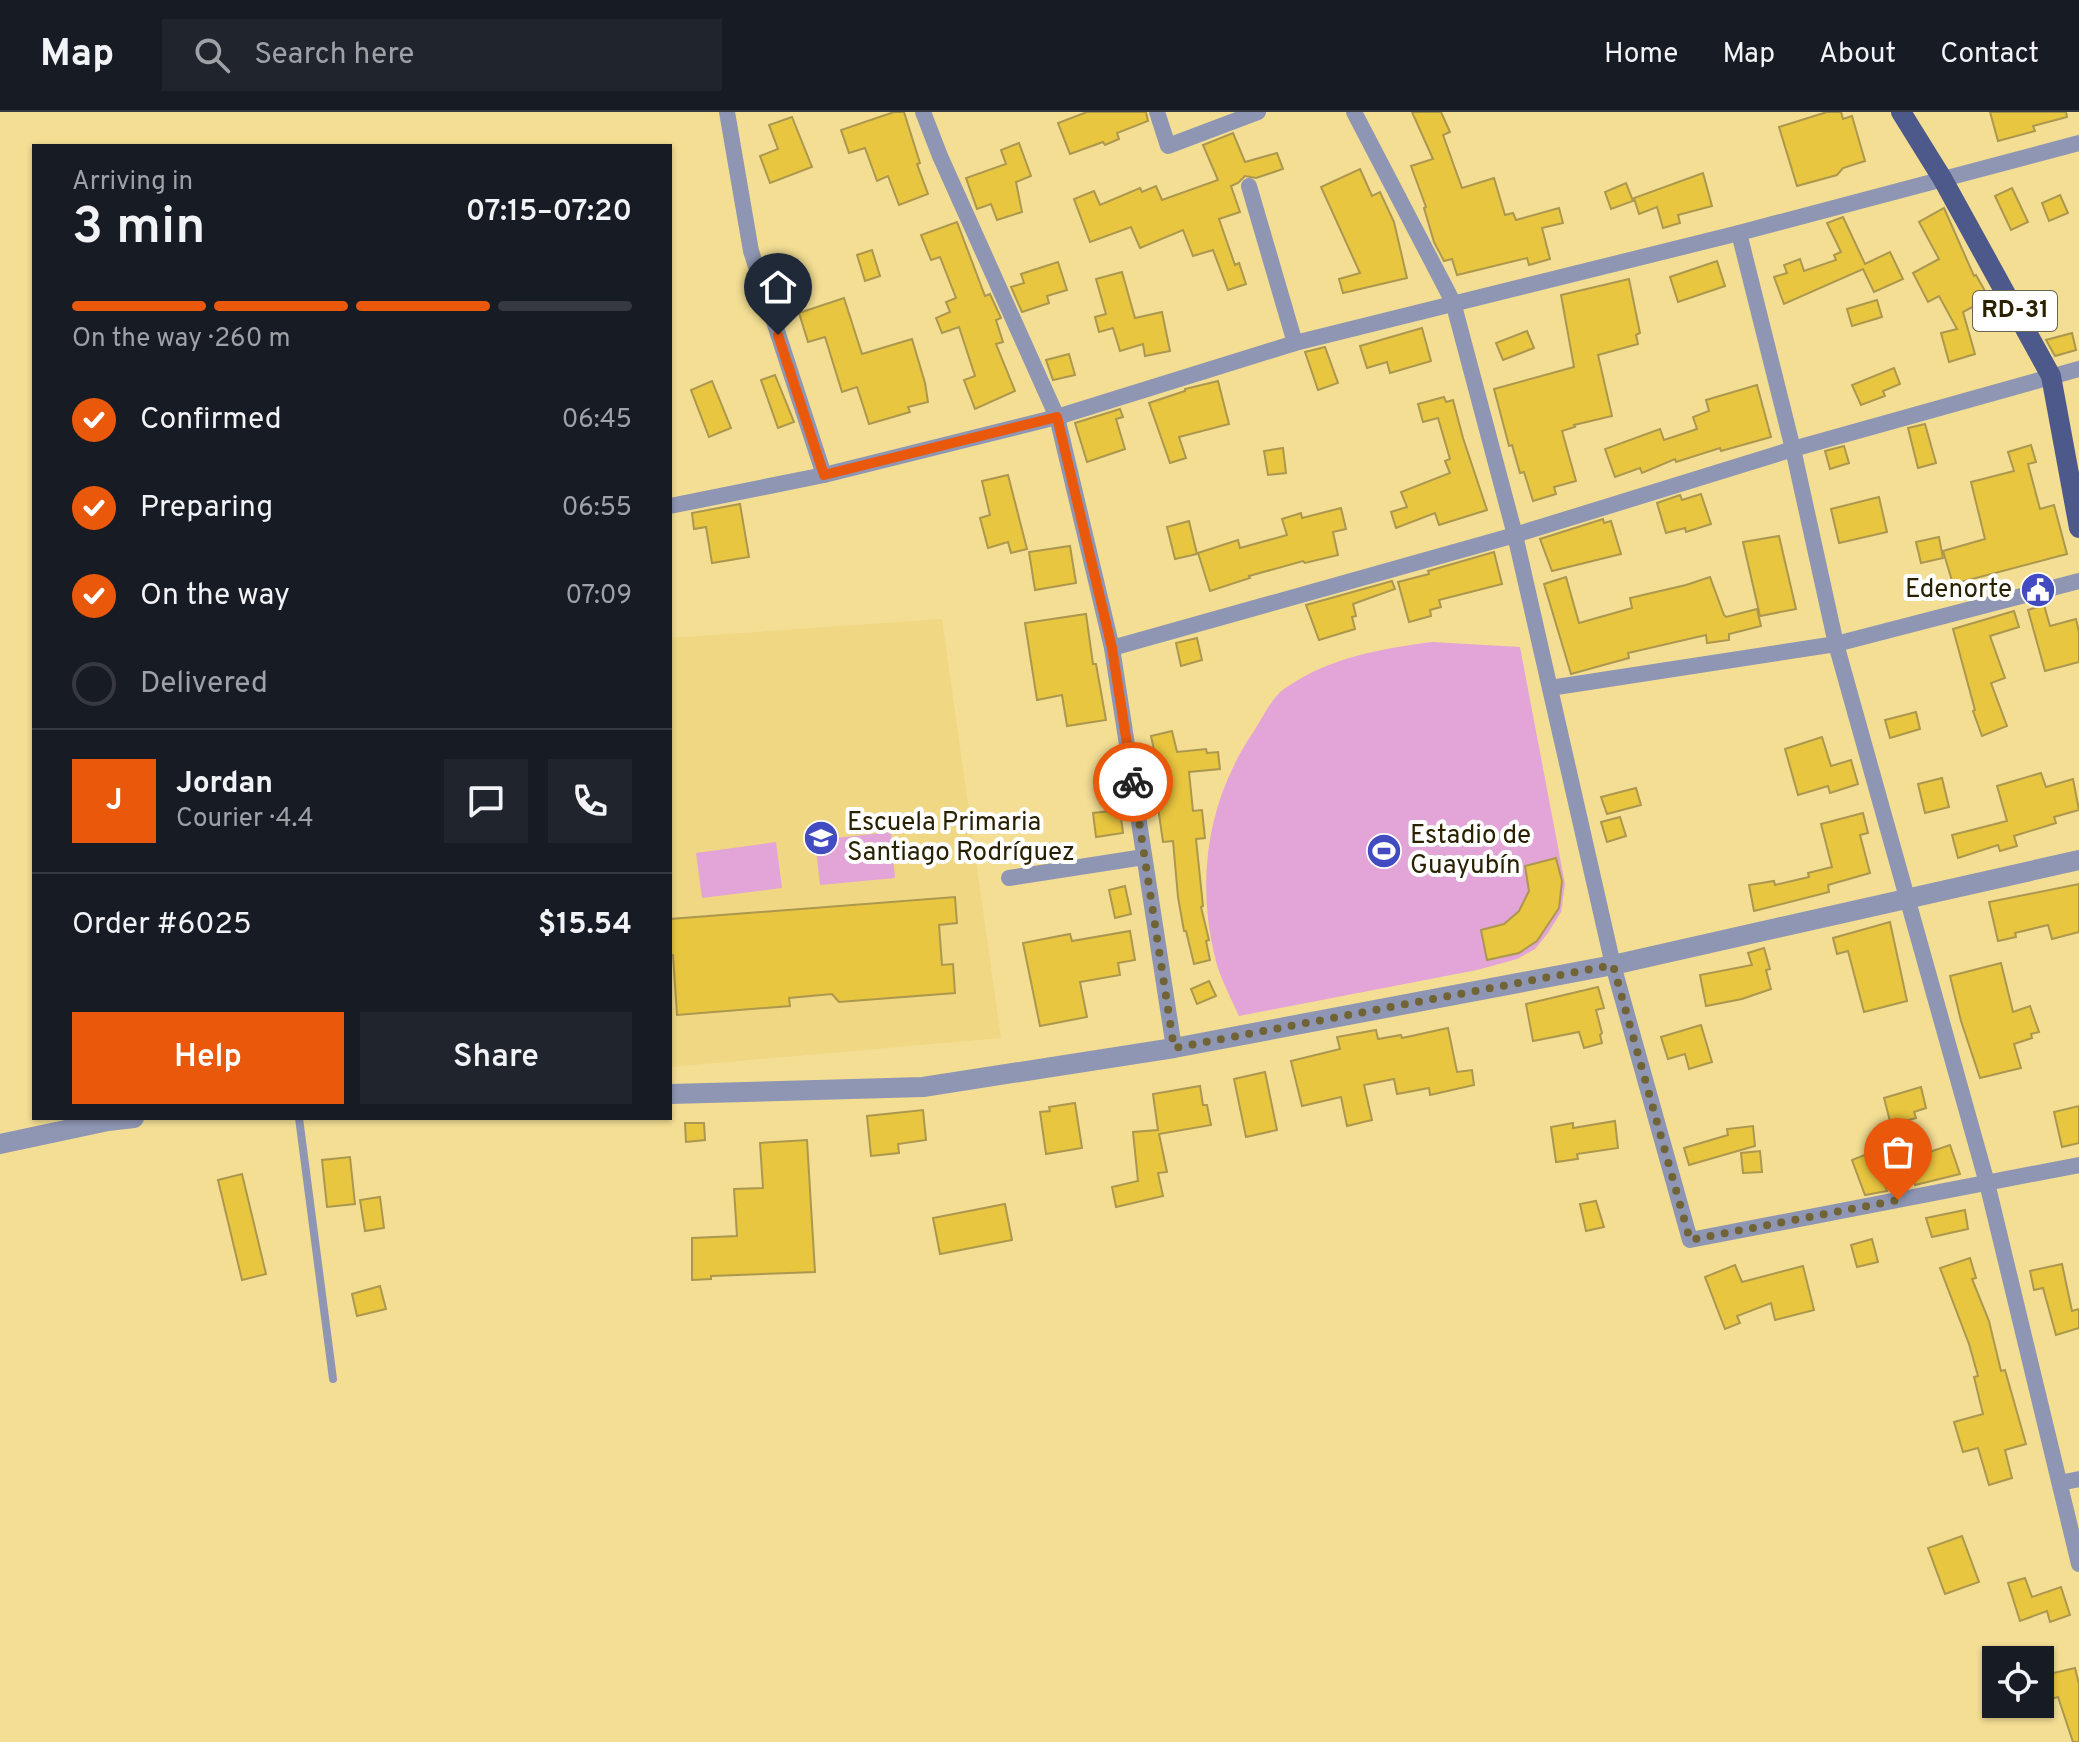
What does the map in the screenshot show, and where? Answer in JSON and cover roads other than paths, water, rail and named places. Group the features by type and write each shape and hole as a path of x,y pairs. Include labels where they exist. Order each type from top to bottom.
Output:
{"main road":[{"name":"RD-31","path":"1901,112 1942,178 2051,376 2079,528"}],"street":[{"path":"727,112 751,251 824,475"},
{"path":"923,112 946,171 1057,417 1112,648 1174,1048"},
{"path":"1157,112 1168,146 1258,112"},
{"path":"1354,112 1453,302 1515,535 1613,965 1690,1240 2079,1165"},
{"path":"672,506 824,475 1057,417 1295,343 1739,233 2079,143"},
{"path":"1249,186 1295,343"},
{"path":"1739,233 1793,449 1836,644 1987,1183 2079,1564"},
{"path":"1112,648 1515,535 1793,449 2079,369"},
{"path":"1550,688 1836,644 2079,581"},
{"path":"1009,878 1144,857"},
{"path":"672,1094 923,1087 1174,1048 1613,965 2079,860"},
{"path":"0,1144 117,1120"},
{"path":"2060,1483 2079,1479"}],"lane":[{"path":"299,1120 333,1379"}],"place":[{"name":"Edenorte","path":"2038,590"},
{"name":"Escuela Primaria Santiago Rodríguez","path":"821,838"},
{"name":"Estadio de Guayubín","path":"1384,851"}]}
